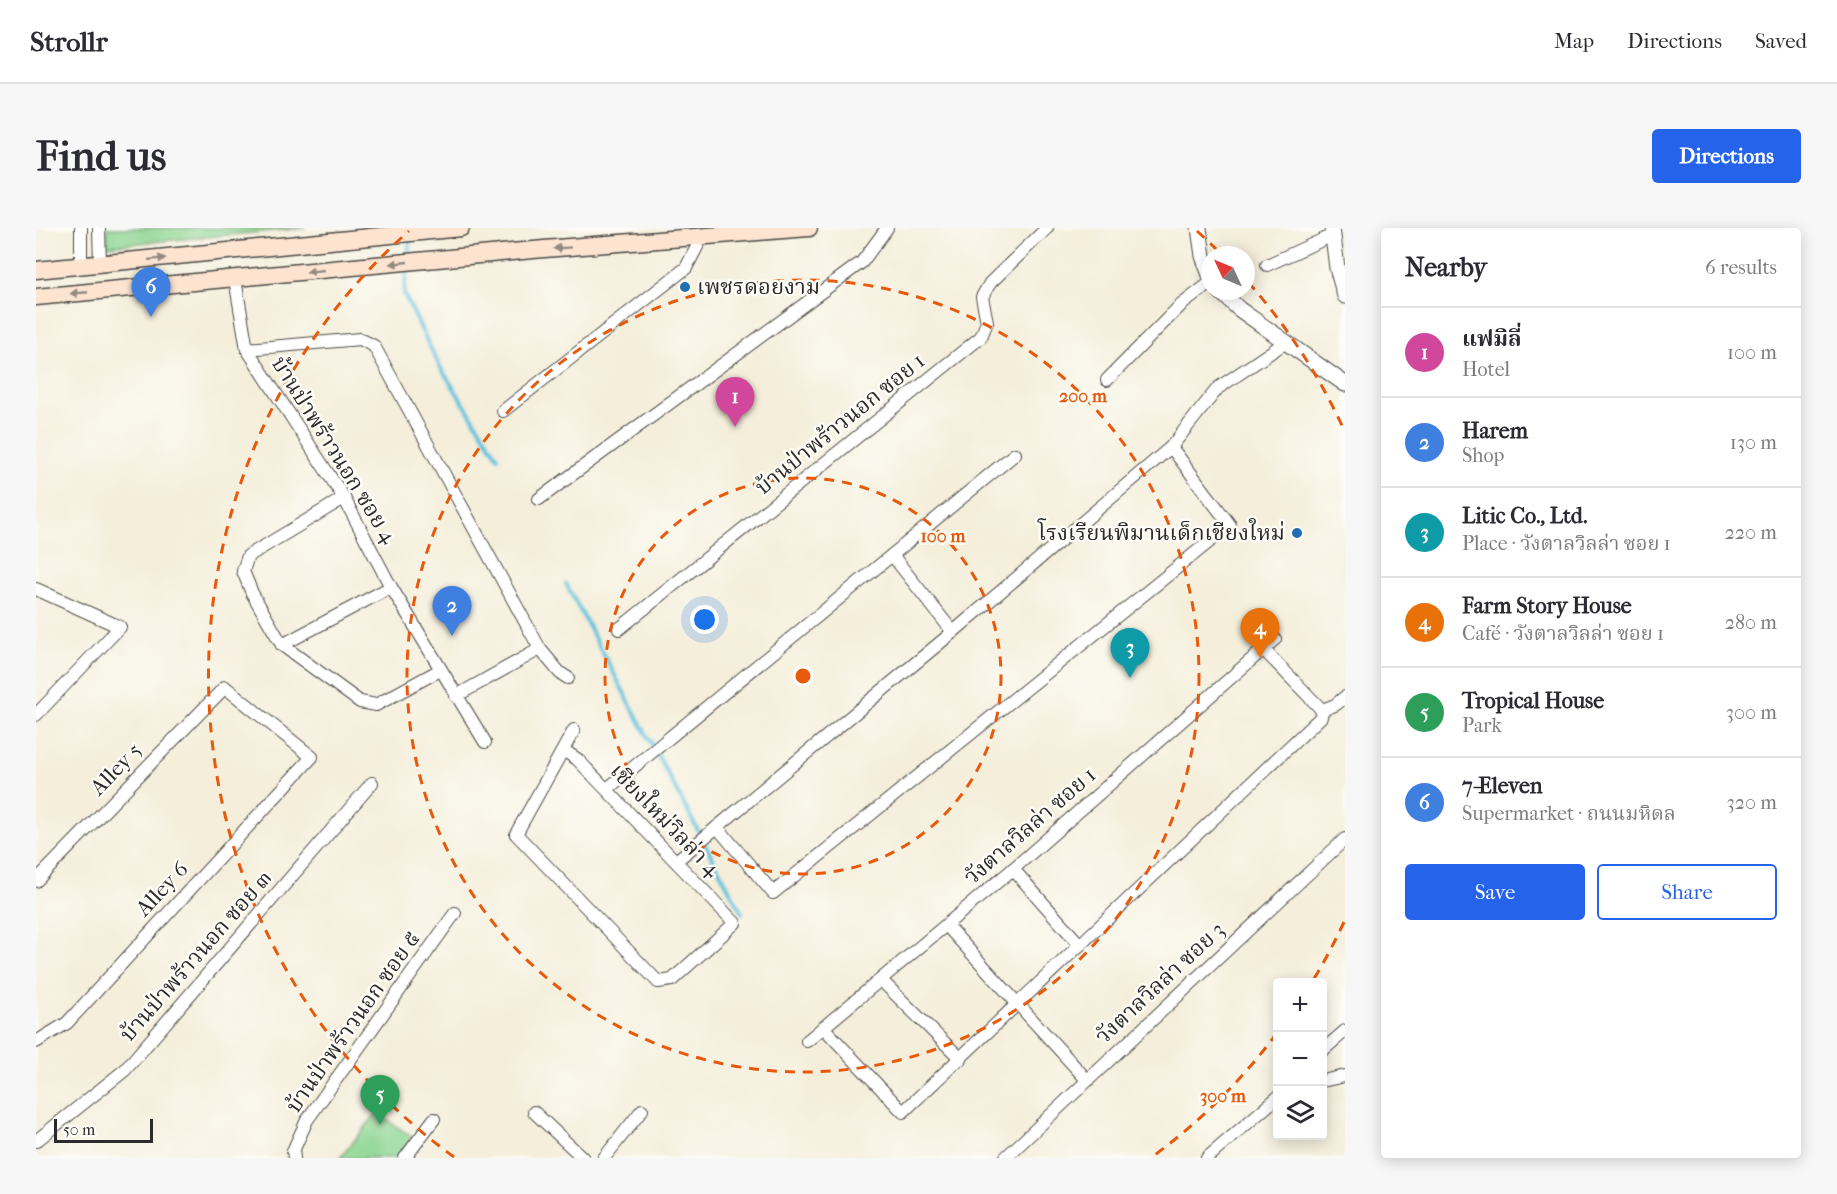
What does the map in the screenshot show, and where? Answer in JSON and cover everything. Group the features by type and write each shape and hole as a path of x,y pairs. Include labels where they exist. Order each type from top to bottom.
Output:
{"main road":[{"path":"36,270 460,228"},
{"path":"36,297 424,260 809,228"}],"street":[{"path":"81,228 81,266"},
{"path":"99,228 100,264"},
{"path":"538,499 862,262 887,228"},
{"name":"บ้านป่าพร้าวนอก ซอย 1","path":"619,629 981,337 987,322 982,297 990,283 1047,228"},
{"path":"1199,228 1202,246"},
{"path":"1266,265 1333,231 1337,268 1345,296"},
{"path":"503,411 686,268 702,237"},
{"name":"บ้านป่าพร้าวนอก ซอย 4","path":"235,279 247,349 278,401 344,498 391,587 485,742"},
{"path":"1107,380 1180,306 1201,290"},
{"path":"1230,300 1345,384"},
{"path":"247,349 360,339 374,346 540,649 560,673 568,678"},
{"path":"676,861 953,632 1171,447 1218,388 1286,342"},
{"path":"717,827 772,893 1230,525 1171,447"},
{"path":"607,789 1015,454"},
{"path":"344,498 248,556 243,570 252,593 282,645 360,702 376,705 440,670"},
{"path":"892,555 953,632"},
{"path":"282,645 391,587"},
{"path":"36,589 120,627 36,716"},
{"name":"วังตาลวิลล่า ซอย 1","path":"807,1041 947,926 1275,639"},
{"path":"456,696 540,649"},
{"path":"1264,650 1322,713"},
{"name":"Alley 6","path":"36,1042 67,1023 312,758 225,687"},
{"name":"Alley 5","path":"36,881 225,687"},
{"path":"823,1028 903,1112 1322,713 1340,707 1345,697"},
{"path":"563,750 574,730"},
{"name":"เชียงใหม่วิลล่า 4","path":"563,750 577,759 607,789 735,923 672,980 658,982 516,834 563,750"},
{"name":"บ้านป่าพร้าวนอก ซอย ๓","path":"36,1141 125,1070 372,783"},
{"name":"วังตาลวิลล่า ซอย 3","path":"1005,1158 1345,838"},
{"path":"1013,869 1080,945"},
{"name":"บ้านป่าพร้าวนอก ซอย ๕","path":"294,1158 293,1151 307,1120 455,913"},
{"path":"947,926 1087,1080"},
{"path":"882,981 961,1059"},
{"path":"1327,1047 1345,1031"},
{"path":"1327,1080 1345,1076"},
{"path":"1207,1158 1273,1101"},
{"path":"604,1158 642,1110"},
{"path":"534,1112 583,1158"},
{"path":"405,1158 434,1119"}],"green space":[{"path":"107,228 305,228 107,246"},
{"path":"377,1113 412,1137 398,1158 340,1158"}],"waterway":[{"path":"408,257 410,238"},
{"path":"407,267 404,294 439,365 498,457"},
{"path":"566,584 742,913"}],"place":[{"name":"เพชรดอยงาม","path":"685,287"},
{"name":"7-Eleven","path":"151,317"},
{"name":"แฟมิลี่","path":"735,427"},
{"name":"โรงเรียนพิมานเด็กเชียงใหม่","path":"1297,533"},
{"name":"Harem","path":"452,636"},
{"name":"Farm Story House","path":"1260,658"},
{"name":"Litic Co., Ltd.","path":"1130,678"},
{"name":"Tropical House","path":"380,1125"}]}
